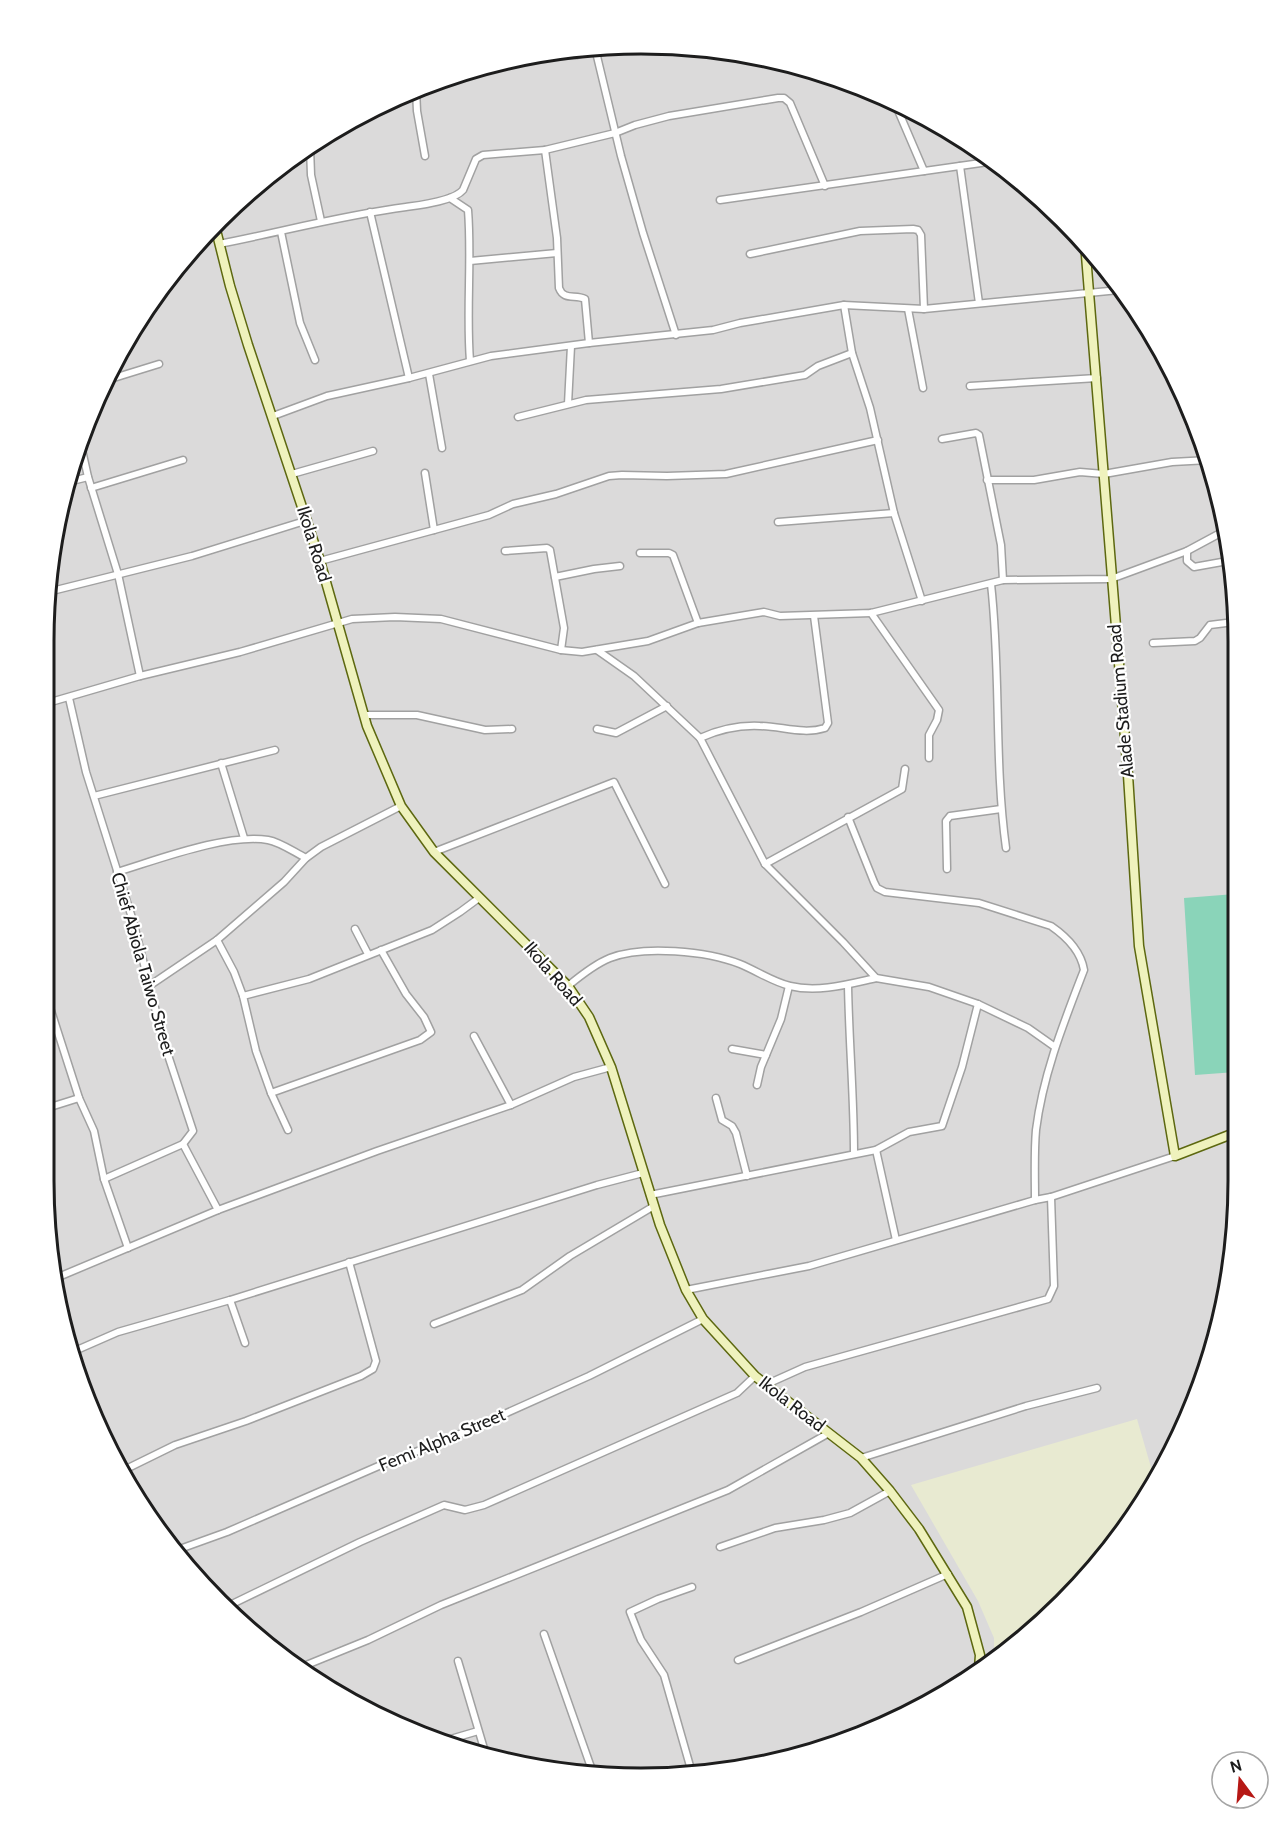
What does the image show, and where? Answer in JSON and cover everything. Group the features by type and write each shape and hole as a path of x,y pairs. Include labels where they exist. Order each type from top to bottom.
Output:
{"street":[{"path":"597,56 615,133 643,233 676,335"},
{"path":"219,244 370,212 417,206 450,198 460,194 463,190 476,159 479,157 545,150 615,133 669,116 784,98 790,103 825,186"},
{"path":"416,99 425,156"},
{"path":"900,114 924,171"},
{"path":"545,150 559,288 565,297 585,299 589,342"},
{"path":"310,156 311,175 321,222"},
{"path":"720,200 981,163"},
{"path":"960,166 979,303"},
{"path":"450,198 468,210 470,261 467,308 470,362"},
{"path":"370,212 409,378"},
{"path":"750,254 860,231 918,230 921,235 924,309"},
{"path":"281,232 300,323 315,360"},
{"name":"Ikola Road","path":"217,236 245,335 308,520 364,715 401,806 435,852 568,986 589,1017 611,1067 654,1206 686,1290 703,1319 754,1376 861,1458 890,1491 919,1530 967,1607 975,1630 980,1660"},
{"path":"470,261 557,254"},
{"name":"Alade Stadium Road","path":"1087,260 1128,775 1139,946 1175,1156"},
{"path":"273,416 327,396 429,374 491,356 589,342 713,330 740,322 844,305 924,309 1112,291"},
{"path":"844,305 852,353 870,408 894,513 922,601"},
{"path":"908,309 923,388"},
{"path":"568,404 571,346"},
{"path":"518,417 568,404 610,397 721,389 805,375 818,366 852,353"},
{"path":"117,377 159,364"},
{"path":"429,374 441,448"},
{"path":"970,386 1097,378"},
{"path":"942,439 978,434 1001,545 1003,580"},
{"path":"320,561 489,515 513,504 556,494 609,477 726,474 878,440"},
{"path":"292,474 373,452"},
{"path":"84,457 118,574 140,676"},
{"path":"91,488 183,460"},
{"path":"987,480 1034,480 1080,472 1104,474 1172,462 1200,461"},
{"path":"424,473 434,530"},
{"path":"77,480 88,477"},
{"path":"778,522 894,513"},
{"path":"56,590 192,556 308,520"},
{"path":"54,702 140,676 240,652 352,619 395,617 441,619 561,650 582,652 648,641 698,623 764,612 780,616 871,613 1003,580 1111,579 1187,551 1218,534"},
{"path":"506,551 548,548 551,551 564,628 561,650"},
{"path":"1187,551 1187,561 1194,567 1223,562"},
{"path":"640,553 673,555 698,623"},
{"path":"555,577 620,566"},
{"path":"991,584 995,619 1001,809 1006,848"},
{"path":"871,613 939,710 937,720 928,735 929,758"},
{"path":"700,738 740,726 761,726 794,731 825,728 828,723 814,616"},
{"path":"1153,643 1195,641 1210,625 1228,623"},
{"path":"597,650 634,676 700,738 765,864 876,978"},
{"name":"Chief Abiola Taiwo Street","path":"69,698 86,772 133,921 164,1043 192,1126 193,1131 183,1144"},
{"path":"597,729 616,733 667,706"},
{"path":"364,715 417,716 485,730 512,729"},
{"path":"94,796 275,750"},
{"path":"221,764 244,838"},
{"path":"765,864 902,789 905,769"},
{"path":"435,852 614,782 664,884"},
{"path":"149,986 217,940 321,847 401,806"},
{"path":"947,869 946,821 950,816 1001,809"},
{"path":"848,817 878,888 885,892 979,903 1051,927 1068,941 1082,958 1084,970 1055,1047 1045,1084 1036,1131 1035,1200"},
{"path":"117,873 187,850 244,838 270,840 306,858"},
{"path":"243,996 309,979 432,930 479,898"},
{"path":"355,929 368,954"},
{"path":"217,940 234,972 243,996 256,1051 288,1130"},
{"path":"272,1094 420,1040 431,1032 381,950"},
{"path":"568,986 602,962 627,952 679,951 731,961 789,986 806,988 848,985 876,978 929,987 978,1004 1028,1028 1055,1047"},
{"path":"848,985 849,1043 854,1095 854,1154"},
{"path":"757,1085 781,1019 789,986"},
{"path":"651,1195 876,1150 909,1132 939,1127 944,1123 962,1067 978,1004"},
{"path":"54,1029 94,1131 104,1179 128,1248"},
{"path":"474,1036 512,1105"},
{"path":"732,1049 766,1055"},
{"path":"62,1276 218,1210 377,1151 512,1105 574,1077 611,1067"},
{"path":"54,1106 80,1098"},
{"path":"716,1098 722,1120 732,1126 736,1133 747,1176"},
{"path":"686,1290 809,1266 1051,1197 1175,1156 1228,1135"},
{"path":"104,1179 183,1144 218,1210"},
{"path":"876,1150 896,1240"},
{"path":"79,1349 118,1332 230,1300 587,1188 643,1173"},
{"path":"765,1385 805,1367 1048,1299 1054,1286 1051,1197"},
{"path":"435,1324 522,1290 570,1256 654,1206"},
{"path":"129,1468 175,1445 246,1421 361,1376 373,1369 376,1361 349,1262"},
{"path":"230,1300 244,1343"},
{"name":"Femi Alpha Street","path":"183,1548 227,1532 381,1465 454,1437 589,1376 703,1319"},
{"path":"234,1603 360,1542 444,1505 465,1510 507,1496 737,1393 754,1376"},
{"path":"861,1458 1026,1406 1097,1388"},
{"path":"308,1664 368,1640 441,1605 728,1490 829,1433"},
{"path":"720,1547 775,1528 850,1513 890,1491"},
{"path":"738,1660 861,1612 948,1574"},
{"path":"690,1766 664,1675 641,1640 630,1612 649,1602 692,1587"},
{"path":"544,1634 590,1766"},
{"path":"458,1661 483,1746"},
{"path":"455,1738 478,1731"}],"shaded area":[{"path":"641,54 679,55 756,65 830,85 866,99 901,115 967,153 998,175 1056,226 1107,284 1129,315 1167,381 1197,452 1217,526 1227,603 1228,641 1228,1181 1227,1219 1217,1296 1197,1370 1183,1406 1149,1475 1129,1507 1107,1538 1056,1596 998,1647 967,1669 901,1707 830,1737 756,1757 679,1767 603,1767 526,1757 452,1737 381,1707 347,1689 284,1647 226,1596 175,1538 133,1475 99,1406 85,1370 65,1296 55,1219 54,641 55,603 65,526 85,452 115,381 133,347 175,284 226,226 284,175 315,153 381,115 416,99 452,85 526,65 603,55"}],"green space":[{"path":"1228,895 1228,1073 1195,1075 1184,898"},
{"path":"1137,1419 1152,1470 1107,1538 1082,1568 1056,1596 994,1650 994,1638 978,1601 911,1485"}]}
